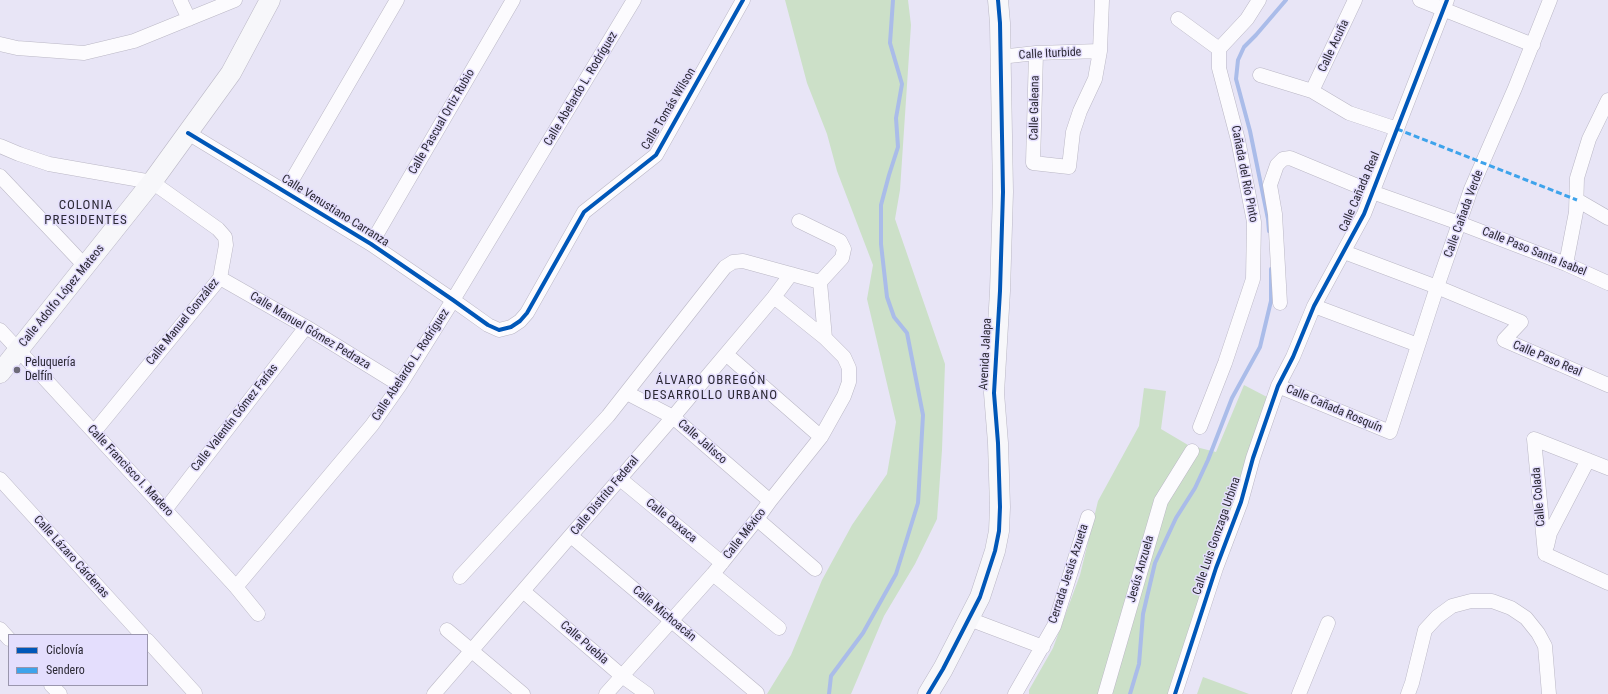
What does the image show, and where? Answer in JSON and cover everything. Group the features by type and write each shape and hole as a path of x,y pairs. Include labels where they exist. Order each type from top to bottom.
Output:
{"street":[{"path":"180,0 189,19"},
{"path":"0,44 17,48 84,53 134,41 235,0"},
{"name":"Calle Adolfo López Mateos","path":"0,373 152,182 188,133 231,73 270,0"},
{"path":"285,192 397,0"},
{"name":"Calle Pascual Ortiz Rubio","path":"370,244 513,0"},
{"name":"Calle Abelardo L. Rodríguez","path":"236,587 372,424 400,385 634,0"},
{"name":"Calle Tomás Wilson","path":"511,327 520,321 527,313 584,212 656,155 743,0"},
{"name":"Avenida Jalapa","path":"928,694 980,597 989,572 999,531 1000,507 998,443 994,393 1000,291 1003,192 998,0"},
{"path":"1100,51 1102,0"},
{"path":"1178,18 1219,49 1247,19 1259,0"},
{"name":"Calle Acuña","path":"1312,91 1355,0"},
{"path":"1420,0 1446,4 1533,45"},
{"name":"Calle Cañada Verde","path":"1390,432 1437,286 1471,189 1533,45 1550,0"},
{"name":"Calle Cañada Real","path":"1278,386 1293,357 1314,306 1364,214 1446,4"},
{"name":"Cañada del Río Pinto","path":"1200,427 1226,363 1253,279 1254,222 1238,140 1219,68 1219,49"},
{"name":"Calle Iturbide","path":"1000,57 1036,53 1100,51"},
{"name":"Calle Galeana","path":"1036,53 1033,163 1069,167 1073,132 1080,111 1095,79 1100,51"},
{"path":"1260,75 1312,91 1349,113 1397,129"},
{"path":"1566,264 1576,212 1577,178 1587,146 1608,102"},
{"name":"Calle Venustiano Carranza","path":"188,133 370,244 488,325 499,330 511,327"},
{"path":"0,146 49,164 152,182"},
{"name":"Calle Paso Santa Isabel","path":"1280,303 1275,214 1270,185 1277,165 1283,159 1290,158 1372,192 1459,223 1566,264 1608,283"},
{"path":"0,176 85,266"},
{"name":"Calle Manuel González","path":"94,432 220,278 226,245 225,237 218,229 152,182"},
{"path":"1577,200 1608,218"},
{"path":"799,221 840,241 844,249 842,258 820,282 825,338"},
{"path":"1344,252 1437,286"},
{"path":"460,577 608,416 725,267 733,262 743,261 820,282"},
{"name":"Calle Distrito Federal","path":"434,694 673,417 774,297 791,274"},
{"name":"Calle Manuel Gómez Pedraza","path":"220,278 306,327 400,385"},
{"name":"Calle Paso Real","path":"1437,286 1521,322 1504,340 1608,385"},
{"path":"774,297 825,338"},
{"path":"1314,306 1418,345"},
{"name":"Calle Valentín Gómez Farías","path":"165,510 306,327"},
{"name":"Calle Francisco I. Madero","path":"0,330 236,587 258,614"},
{"name":"Calle México","path":"606,694 713,574 822,437 844,396 849,382 849,368 844,357 825,338"},
{"path":"726,354 822,437"},
{"name":"Calle Cañada Rosquín","path":"1278,386 1390,432"},
{"name":"Calle Luis Gonzaga Urbina","path":"1175,694 1278,386"},
{"name":"Calle Jalisco","path":"627,393 673,417 770,501"},
{"name":"Calle Colada","path":"1545,554 1534,440 1588,460"},
{"name":"Jesús Anzuela","path":"1105,694 1160,501 1192,451"},
{"path":"1606,578 1545,554 1550,533 1588,460 1608,468"},
{"name":"Calle Oaxaca","path":"619,478 722,563"},
{"name":"Calle Lázaro Cárdenas","path":"0,479 141,634"},
{"name":"Cerrada Jesús Azueta","path":"1015,694 1054,626 1088,517"},
{"path":"757,519 815,569"},
{"name":"Calle Michoacán","path":"571,536 758,692"},
{"path":"713,574 779,628"},
{"name":"Calle Puebla","path":"523,591 622,676 647,694"},
{"path":"1408,694 1425,630 1437,617 1452,606 1471,601 1492,601 1511,608 1526,618 1538,633 1545,646 1549,694"},
{"path":"969,619 1043,647"},
{"path":"1299,694 1328,623"},
{"path":"0,629 8,638"},
{"path":"446,630 523,694"},
{"path":"148,641 195,693"},
{"path":"52,686 60,694"}],"green space":[{"path":"785,0 908,0 911,25 900,190 895,219 945,364 942,450 937,519 915,564 884,616 851,694 767,694 791,655 822,580 852,525 887,474 896,422 867,299 873,265 837,171 827,134 807,83"},
{"path":"1244,385 1267,397 1191,635 1170,694 1029,694 1029,690 1053,648 1080,575 1098,501 1139,426 1144,388 1166,391 1161,429 1188,445 1216,452"},
{"path":"1203,677 1249,694 1197,694"}],"waterway":[{"path":"829,694 831,676 863,633 896,574 918,503 923,415 907,333 894,317 887,297 881,244 881,205 898,147 896,118 902,84 890,43 893,0"},
{"path":"1269,231 1268,219 1250,131 1236,79 1238,60 1244,47 1286,0"},
{"path":"1130,694 1139,664 1143,614 1155,563 1176,518 1195,488 1208,460 1232,398 1260,347 1271,301 1271,269"}],"marked path":[{"path":"1397,129 1577,200"}],"cycle path":[{"path":"188,133 371,244 488,325 499,330 511,327 520,321 527,313 584,212 656,155 743,0"},
{"path":"928,694 943,669 980,597 995,551 999,531 1000,507 998,443 994,393 1000,291 1003,192 1000,23 998,0"},
{"path":"1175,694 1216,568 1241,502 1253,458 1278,386 1293,357 1314,306 1364,214 1447,0"}],"place":[{"name":"Peluquería Delfín","path":"17,370"}],"district":[{"name":"COLONIA PRESIDENTES","path":"86,214"},
{"name":"ÁLVARO OBREGÓN DESARROLLO URBANO","path":"711,388"}]}
